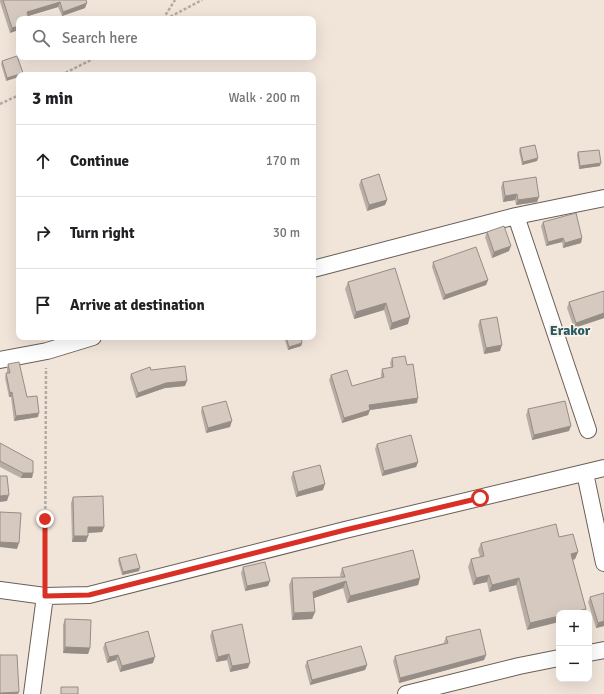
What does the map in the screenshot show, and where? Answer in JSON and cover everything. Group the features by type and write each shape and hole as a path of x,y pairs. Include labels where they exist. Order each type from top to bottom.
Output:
{"street":[{"path":"316,269 516,216 604,198"},
{"path":"516,216 588,430"},
{"path":"0,360 46,351 83,340"},
{"path":"0,590 45,596 89,595 345,530 604,468"},
{"path":"585,473 604,563"},
{"path":"32,694 45,596"},
{"path":"592,652 604,650"},
{"path":"406,694 519,666 556,659"}],"path":[{"path":"167,16 175,0"},
{"path":"171,16 202,0"},
{"path":"67,72 91,60"},
{"path":"0,104 16,96"},
{"path":"45,596 46,351"}],"building":[{"path":"3,0 86,0 87,3 63,12 60,2 27,12 28,16 16,16 16,27 12,28"},
{"path":"16,56 16,60 18,60 23,72 16,72 16,75 7,78 2,61"},
{"path":"535,145 538,158 523,162 520,148"},
{"path":"599,150 601,163 580,166 578,152"},
{"path":"379,174 387,200 369,205 361,180"},
{"path":"536,177 539,197 518,200 517,194 505,196 503,182"},
{"path":"576,213 582,238 565,243 563,238 548,242 543,222"},
{"path":"504,226 511,246 494,252 487,232"},
{"path":"476,247 488,280 445,295 433,262"},
{"path":"395,268 410,317 392,323 386,303 356,312 348,282"},
{"path":"604,291 604,313 576,323 569,302"},
{"path":"497,317 502,345 486,348 480,320"},
{"path":"287,340 302,340 302,343 289,347"},
{"path":"405,356 407,365 413,364 418,398 369,405 370,410 344,418 331,375 347,370 352,386 384,377 382,369 393,367 392,358"},
{"path":"19,362 27,397 37,396 39,413 16,416 12,392 10,393 6,373 10,373 8,364"},
{"path":"185,366 187,381 166,383 138,393 131,374 150,367 151,370"},
{"path":"226,401 232,421 208,428 202,407"},
{"path":"565,401 571,426 534,435 528,409"},
{"path":"411,435 418,462 384,471 377,444"},
{"path":"0,443 33,461 33,473 23,473 0,461"},
{"path":"320,465 325,484 298,492 293,472"},
{"path":"0,476 7,476 9,495 0,496"},
{"path":"103,496 104,527 88,527 88,536 74,536 73,497"},
{"path":"0,512 21,513 19,543 0,542"},
{"path":"556,524 559,537 573,534 578,552 571,554 586,609 556,610 556,617 530,623 519,578 492,585 489,575 476,578 471,559 484,556 481,543"},
{"path":"413,550 420,578 350,596 346,581 313,592 315,612 294,613 292,578 345,577 342,568"},
{"path":"136,554 140,568 123,572 119,558"},
{"path":"265,562 270,581 247,586 243,567"},
{"path":"604,593 604,621 598,623 590,597"},
{"path":"65,619 91,620 90,648 65,647"},
{"path":"242,624 250,663 232,666 229,654 218,657 212,631"},
{"path":"480,629 486,655 400,678 395,656 448,643 446,637"},
{"path":"148,631 155,657 122,666 118,655 109,657 105,643"},
{"path":"361,646 367,665 312,680 307,661"},
{"path":"0,655 17,655 19,692 0,693"},
{"path":"61,687 78,687 78,694 61,694"}],"district":[{"name":"Erakor","path":"570,330"}],"route":[{"path":"45,519 45,596 89,595 345,530 480,498"}]}
